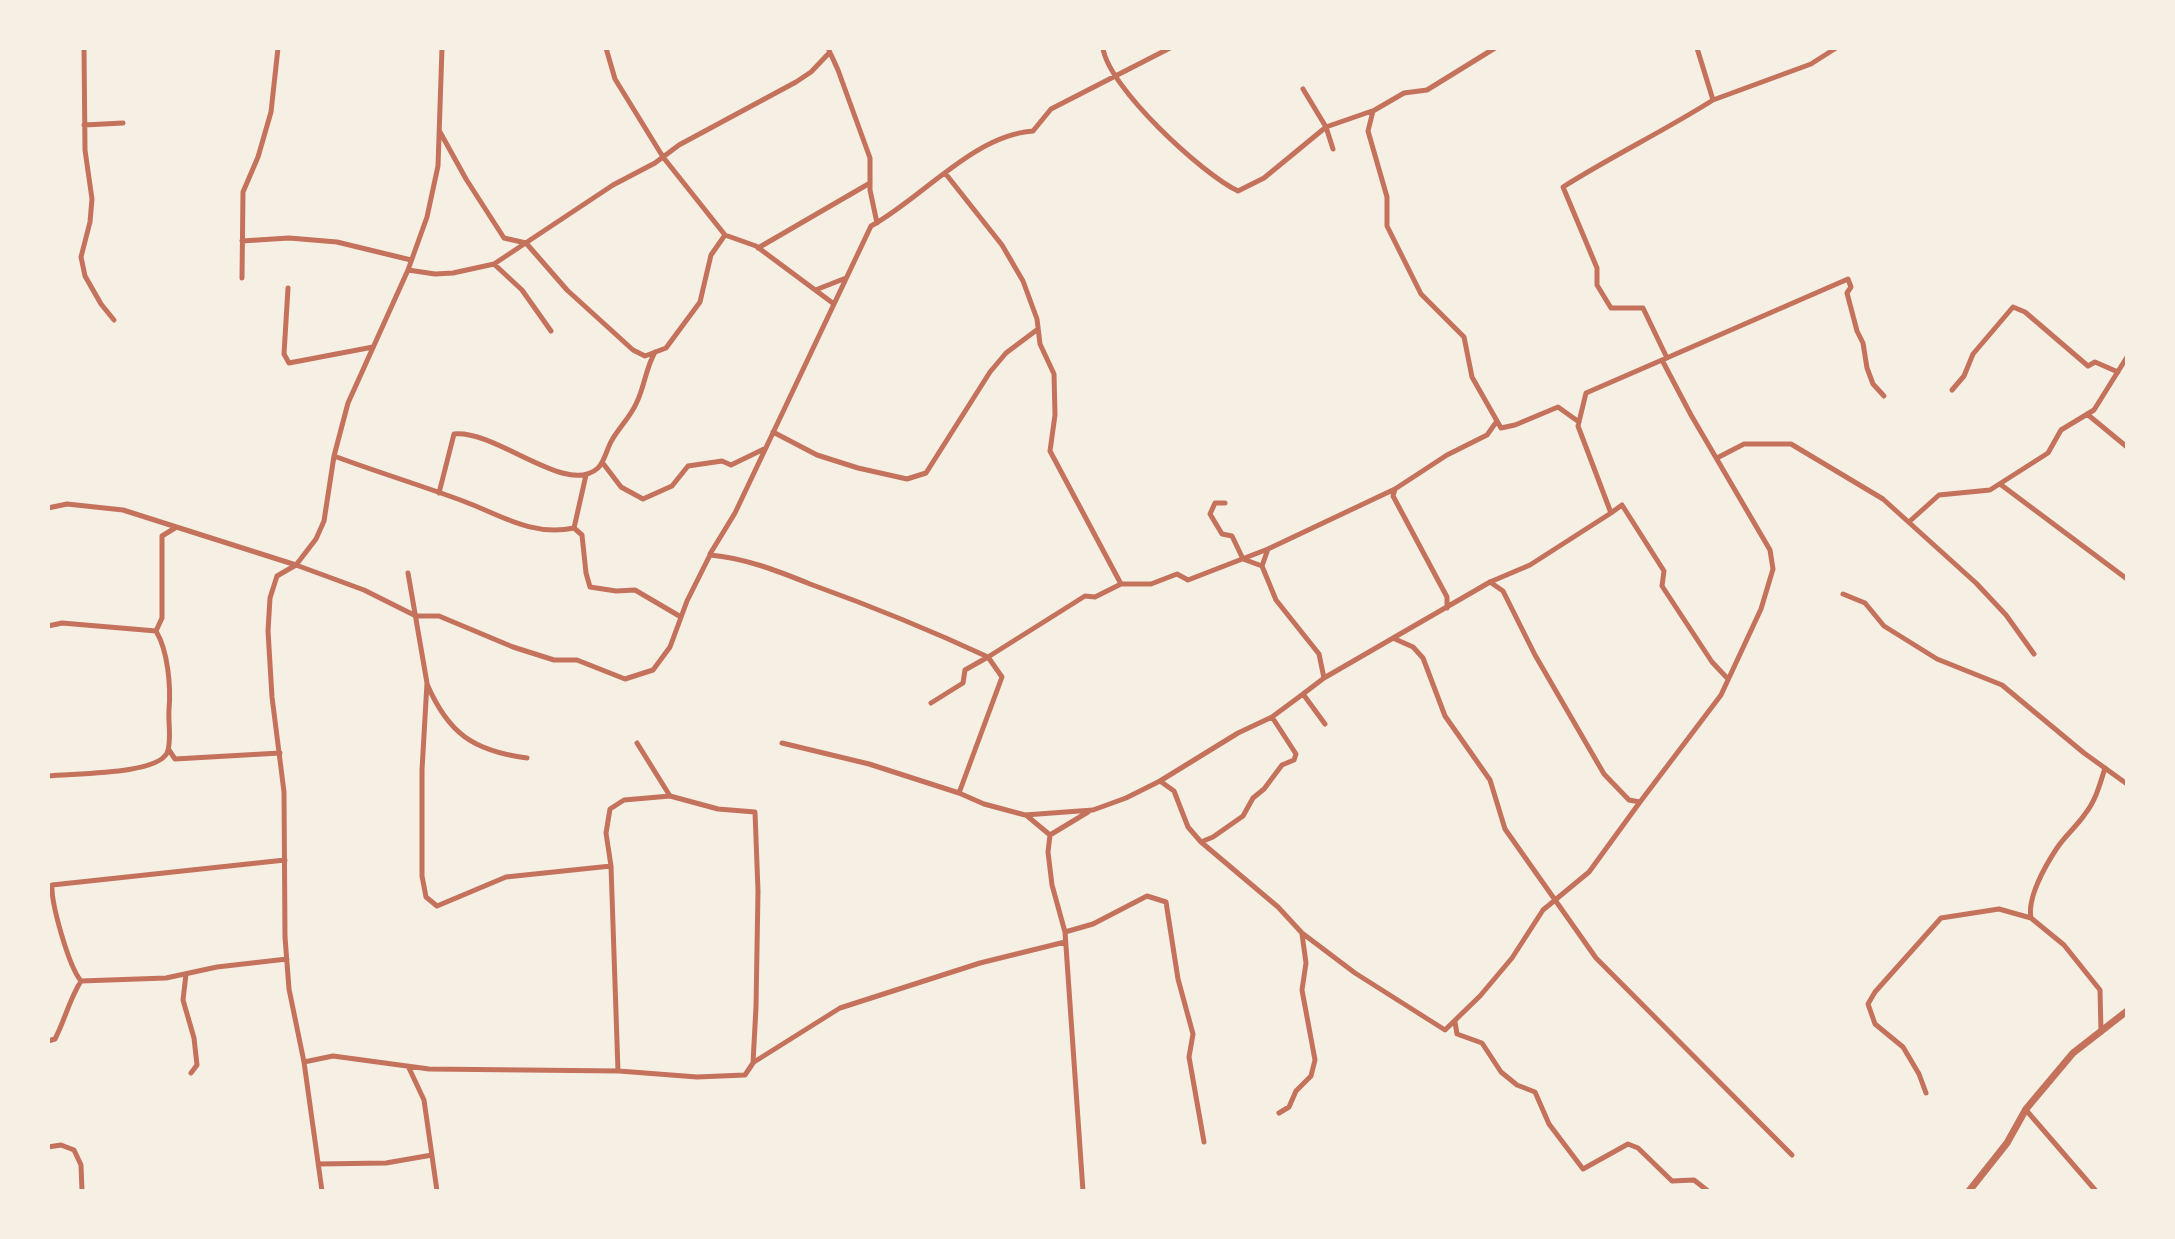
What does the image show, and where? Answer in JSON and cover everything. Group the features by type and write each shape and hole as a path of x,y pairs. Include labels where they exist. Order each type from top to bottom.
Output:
{"street":[{"path":"84,48 84,125 92,199 81,257 85,276 114,320"},
{"path":"242,278 243,192 258,157 271,112 278,48"},
{"path":"322,1191 304,1062 289,989 284,792 272,697 269,609 277,576 296,565 316,539 324,521 334,456 348,403 408,270 434,189 438,166 442,48"},
{"path":"606,48 615,79 663,157 725,235 758,248 834,304"},
{"path":"1103,48 1116,78 1182,150 1221,183 1238,191 1264,178 1326,127 1373,111 1404,93 1427,90 1495,48"},
{"path":"48,508 67,504 123,510 296,565 364,590 416,616 439,616 513,647 554,660 577,660 625,679 653,670 670,647 710,555 735,513 871,226 945,173 1012,132 1033,131 1051,109 1170,48"},
{"path":"1697,48 1713,100"},
{"path":"1160,781 1174,791 1188,827 1201,842 1278,907 1302,933 1355,973 1445,1030 1455,1022 1512,958 1543,910 1589,872 1721,695 1761,609 1773,569 1770,550 1665,359 1643,308 1611,308 1597,285 1597,268 1563,187 1713,100 1811,64 1836,48"},
{"path":"408,270 453,273 494,264 679,145 796,82 811,72 829,50 870,158 870,190 877,223"},
{"path":"1303,89 1326,127 1333,149"},
{"path":"1373,111 1368,131 1387,197 1387,226 1421,294 1464,337 1472,377 1501,428 1558,407 1579,422"},
{"path":"84,125 123,123"},
{"path":"439,130 504,238 526,243 567,290 633,350 645,356 666,348 700,302 711,255 725,235"},
{"path":"945,173 1002,245 1023,281 1040,344 1054,374 1055,415 1050,451 1121,584"},
{"path":"758,248 871,182"},
{"path":"242,241 289,238 337,242 411,260"},
{"path":"494,264 522,290 551,331"},
{"path":"817,290 847,277"},
{"path":"1611,513 1578,426 1586,393 1848,279 1851,287 1847,293 1863,343 1867,368 1873,384 1884,396"},
{"path":"288,288 284,354 289,363 374,347"},
{"path":"1952,390 1964,376 1973,354 2013,307 2025,312 2088,366 2095,362 2118,372"},
{"path":"773,432 817,455 858,468 907,479 926,473 990,372 1006,353 1038,329"},
{"path":"439,493 454,434 466,433 491,440 559,473 582,476 599,467 612,439 635,407 645,370 655,352"},
{"path":"1910,521 1939,495 1990,490 2048,453 2061,430 2094,410 2127,357"},
{"path":"2087,414 2127,447"},
{"path":"931,703 963,683 965,670 1085,596 1095,597 1121,584 1151,584 1177,574 1188,580 1268,549 1395,489 1447,455 1487,435 1497,421"},
{"path":"1717,458 1744,444 1791,444 1883,499 1976,583 2006,615 2034,654"},
{"path":"602,462 621,487 643,499 672,486 688,466 722,461 731,465 765,448"},
{"path":"334,456 523,527 557,532 574,528"},
{"path":"574,528 586,474"},
{"path":"2000,484 2127,579"},
{"path":"1395,489 1393,496 1447,597 1447,609"},
{"path":"1225,503 1215,503 1210,514 1222,534 1232,536 1243,559 1262,566"},
{"path":"1050,835 1093,810 1160,781 1238,733 1272,717 1324,678 1490,582 1530,565 1622,505 1664,571 1662,586 1712,662 1728,679"},
{"path":"156,631 162,618 162,536 176,527"},
{"path":"574,528 582,535 590,587 635,590 681,617"},
{"path":"1268,549 1262,566 1276,600 1319,654 1324,678"},
{"path":"710,555 727,556 762,566 829,590 988,657 1002,677 959,793"},
{"path":"408,573 427,683 422,770 422,876 426,897 437,906 506,877 611,866"},
{"path":"1490,582 1503,591 1535,655 1604,774 1629,800 1640,802"},
{"path":"1843,594 1865,603 1884,626 1937,659 2002,685 2127,784"},
{"path":"48,626 62,623 156,631"},
{"path":"156,631 162,641 170,698 169,750 175,759"},
{"path":"1395,639 1413,647 1423,658 1445,716 1490,780 1505,829 1596,958 1792,1155"},
{"path":"427,683 439,712 452,728 482,747 527,758"},
{"path":"1303,694 1325,724"},
{"path":"1201,842 1243,816 1253,798 1282,765 1294,760 1296,754 1272,717"},
{"path":"637,743 670,796"},
{"path":"782,743 869,764 1025,815 1093,810"},
{"path":"161,761 169,750"},
{"path":"48,776 129,770 175,759 280,753"},
{"path":"2031,918 2029,908 2044,873 2056,849 2098,793 2105,768"},
{"path":"619,1071 611,866 606,833 610,809 624,800 670,796 718,809 755,812 758,891 753,1063"},
{"path":"1025,815 1050,835"},
{"path":"1050,835 1048,852 1052,885 1065,932 1083,1191"},
{"path":"81,981 73,971 51,899 52,885 285,860"},
{"path":"1065,932 1093,924 1147,896 1166,902 1178,979 1193,1034 1189,1057 1204,1142"},
{"path":"1926,1093 1903,1047 1875,1024 1868,1004 1875,992 1941,918 1999,909 2031,918 2064,945 2100,990 2101,1033"},
{"path":"1279,1113 1289,1107 1296,1091 1311,1076 1315,1060 1302,990 1306,963 1302,933"},
{"path":"304,1062 333,1056 408,1067 619,1071 697,1077 745,1075 753,1063 840,1008 980,963 1065,942"},
{"path":"81,981 166,978 217,967 287,959"},
{"path":"186,974 183,1000 194,1038 197,1065 191,1073"},
{"path":"48,1041 55,1039 71,997 81,981"},
{"path":"1969,1191 2007,1143 2026,1109 2073,1053 2127,1011"},
{"path":"1455,1022 1457,1034 1482,1043 1501,1072 1517,1085 1535,1092 1549,1124 1583,1169 1628,1144 1638,1148 1672,1181 1694,1180 1708,1191"},
{"path":"408,1067 424,1100 437,1191"},
{"path":"2026,1109 2096,1191"},
{"path":"48,1147 61,1145 74,1150 81,1165 82,1191"},
{"path":"318,1164 386,1163 432,1155"}]}
